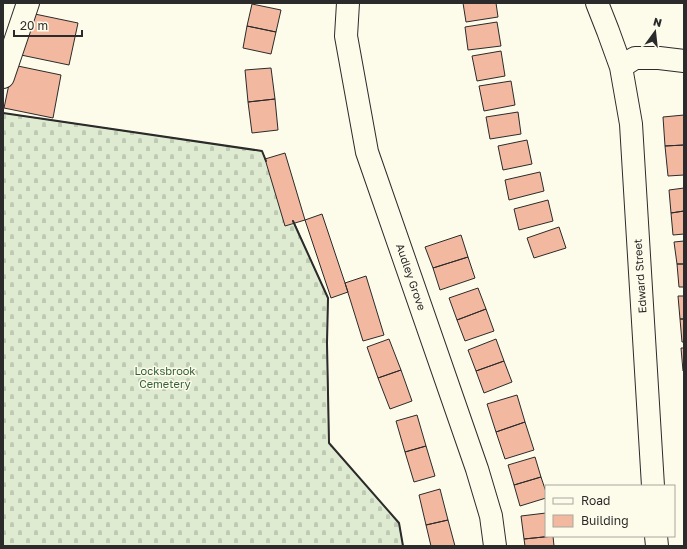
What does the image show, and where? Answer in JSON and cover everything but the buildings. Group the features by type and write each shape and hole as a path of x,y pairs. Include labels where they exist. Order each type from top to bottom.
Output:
{"street":[{"path":"3,77 28,3"},
{"name":"Audley Grove","path":"348,3 346,36 367,152 477,469 492,516 496,546"},
{"name":"Edward Street","path":"597,3 621,67 631,124 653,485"},
{"path":"621,67 635,58 659,58 684,61"}],"green space":[{"name":"Locksbrook Cemetery","path":"3,113 262,151 328,298 327,343 329,443 399,523 403,546 3,546"}],"wall":[{"path":"3,113 262,151 266,161"},
{"path":"293,221 328,298 327,343 329,443 399,523 403,546"}]}
